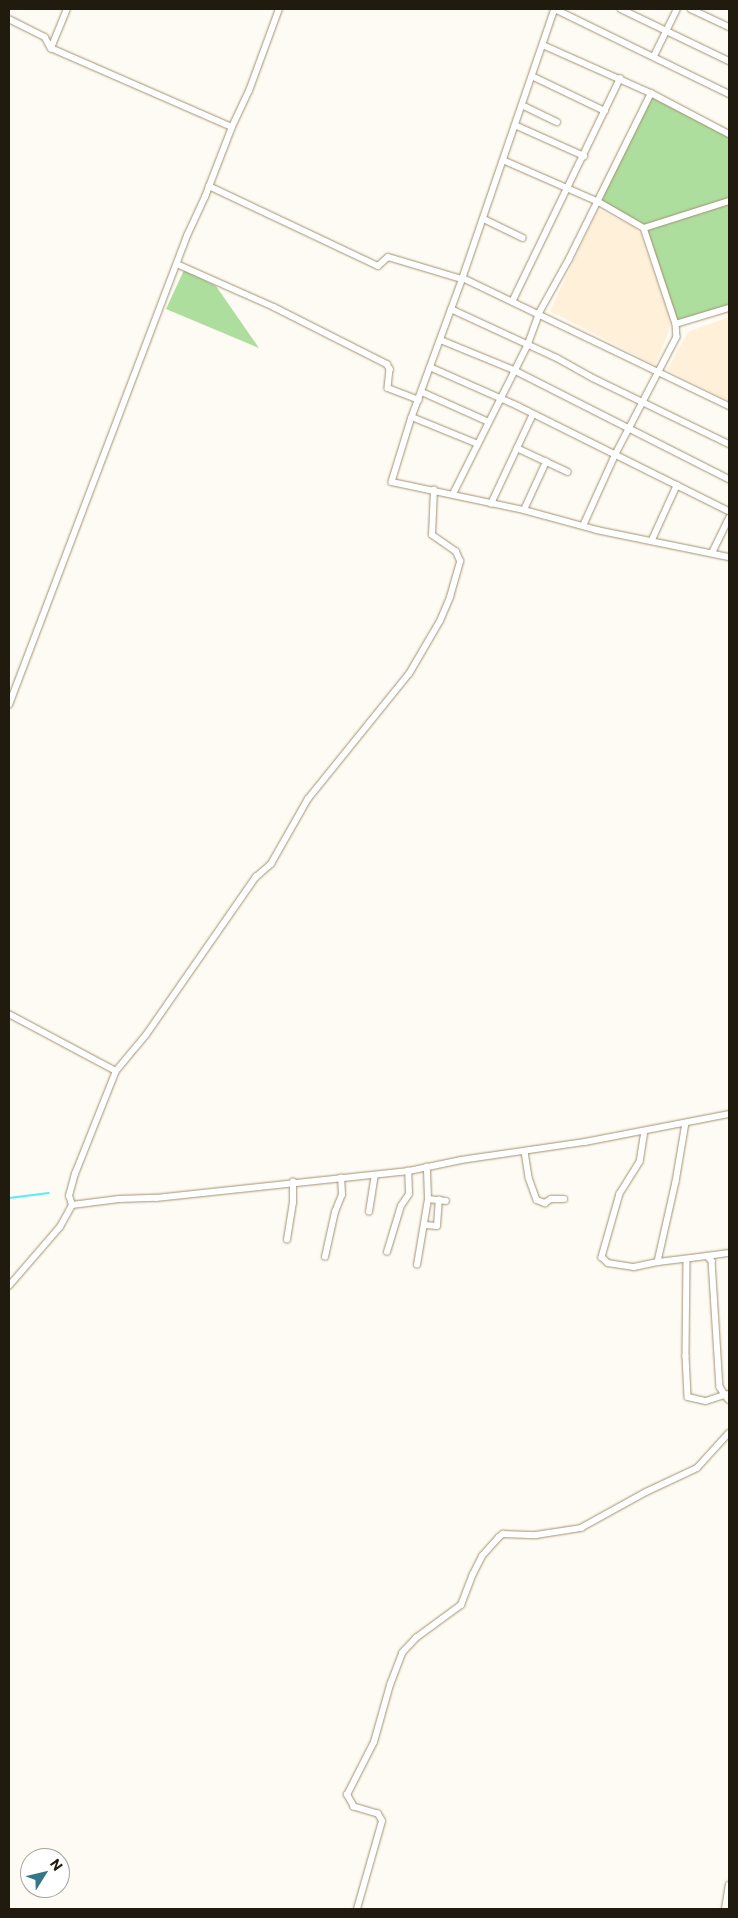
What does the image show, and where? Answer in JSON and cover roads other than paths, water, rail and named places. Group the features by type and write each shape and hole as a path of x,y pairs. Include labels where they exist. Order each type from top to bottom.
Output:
{"street":[{"path":"51,48 67,9"},
{"path":"9,705 177,264 232,127 249,91 279,9"},
{"path":"729,94 555,9 484,219 412,417 392,482 524,510 597,530 652,540 729,558"},
{"path":"621,9 729,62"},
{"path":"654,56 677,9"},
{"path":"691,9 729,27"},
{"path":"9,19 45,37 51,48 232,127"},
{"path":"543,45 650,93 729,134"},
{"path":"532,76 605,111"},
{"path":"513,300 620,79"},
{"path":"453,494 528,344 539,313 569,259 650,93"},
{"path":"522,105 557,122"},
{"path":"515,125 584,156"},
{"path":"503,160 596,201 644,228 676,324 677,337 616,454 584,525"},
{"path":"209,186 378,266 388,257 463,278 513,300 729,406"},
{"path":"644,228 729,201"},
{"path":"484,219 523,238"},
{"path":"177,264 274,307 386,364 390,369 388,388 419,400"},
{"path":"676,324 729,308"},
{"path":"451,309 528,344 729,444"},
{"path":"441,340 514,370 729,480"},
{"path":"430,367 500,398 729,511"},
{"path":"422,392 489,422"},
{"path":"491,504 533,414"},
{"path":"412,417 478,444"},
{"path":"516,448 568,472"},
{"path":"524,510 546,462"},
{"path":"652,540 677,485"},
{"path":"9,1286 60,1227 72,1206 69,1196 75,1174 116,1070 146,1035 256,877 271,864 308,799 409,674 428,644 450,597 460,561 456,552 432,535 434,490"},
{"path":"712,553 729,518"},
{"path":"9,1014 116,1070"},
{"path":"72,1206 408,1171 645,1131 729,1114"},
{"path":"658,1262 676,1182 686,1123"},
{"path":"645,1131 640,1162 620,1194 602,1256 608,1263 634,1267 729,1253"},
{"path":"525,1152 528,1178 537,1200 545,1203 551,1198 564,1199"},
{"path":"417,1265 428,1199 427,1167"},
{"path":"388,1252 402,1206 409,1194 408,1171"},
{"path":"369,1212 375,1175"},
{"path":"325,1257 335,1212 342,1195 341,1178"},
{"path":"287,1240 293,1202 293,1182"},
{"path":"425,1225 437,1226 443,1200 428,1199"},
{"path":"707,1256 713,1264 720,1387 728,1396"},
{"path":"687,1258 686,1356 688,1397 706,1400 728,1396"},
{"path":"357,1909 382,1821 378,1814 354,1807 346,1795 374,1742 390,1685 402,1653 416,1638 461,1605 479,1562 499,1537 504,1534 536,1535 581,1528 646,1492 697,1468 729,1433"},
{"path":"725,1909 729,1885"}],"waterway":[{"path":"9,1198 49,1193"}]}
